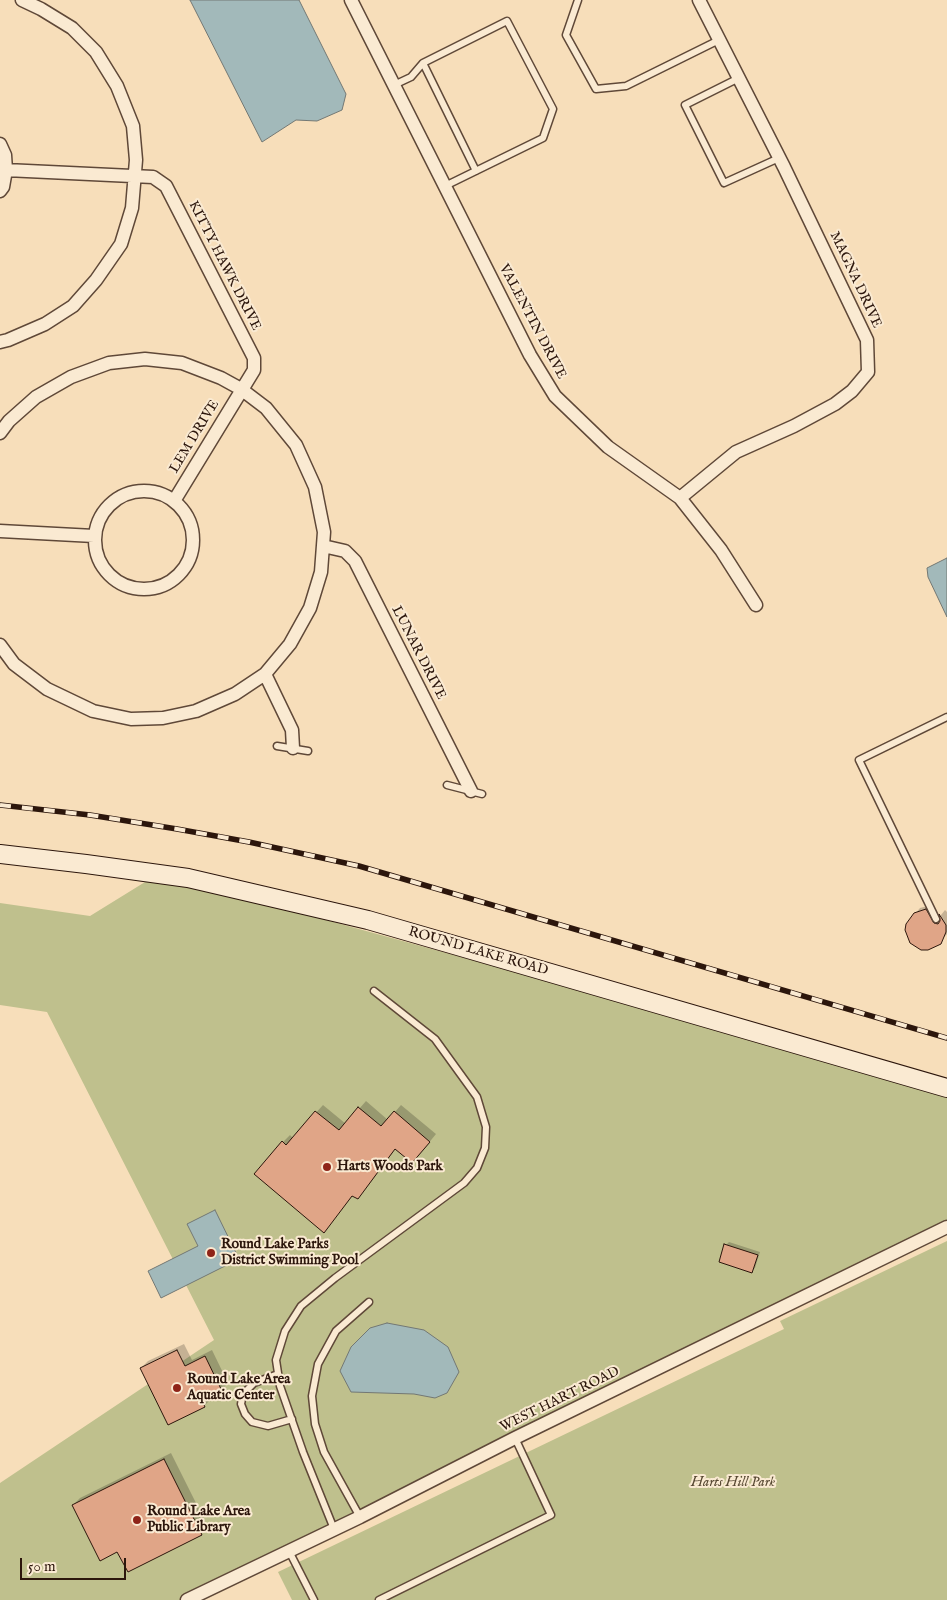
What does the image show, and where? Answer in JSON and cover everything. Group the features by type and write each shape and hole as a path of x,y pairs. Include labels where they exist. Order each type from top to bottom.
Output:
{"main road":[{"name":"ROUND LAKE ROAD","path":"0,854 188,878 368,920 947,1088"}],"street":[{"path":"0,342 45,324 73,306 96,280 121,244 132,208 135,176 136,160 133,126 117,86 96,52 72,28 41,8 22,0"},
{"name":"VALENTIN DRIVE","path":"350,0 530,355 555,396 608,447 680,498 721,550 756,605"},
{"name":"MAGNA DRIVE","path":"680,498 736,452 794,426 836,404 852,391 868,372 866,340 779,158 699,0"},
{"path":"0,144 5,154 6,170 0,191"},
{"name":"KITTY HAWK DRIVE","path":"6,170 153,177 166,186 254,358 254,370 241,390"},
{"path":"0,433 9,421 36,397 71,377 109,363 145,360 182,363 221,378 266,408 296,445 316,487 324,532 321,572 310,608 290,644 265,674 235,694 196,711 163,718 131,719 93,711 47,689 14,664 0,645"},
{"name":"LEM DRIVE","path":"174,501 241,390"},
{"path":"146,491 161,494 174,501 186,513 192,529 193,546 188,562 178,576 164,586 148,590 130,588 115,581 103,569 96,553 94,536 98,522 106,509 117,498 131,492 146,491"},
{"path":"0,531 94,536"},
{"name":"LUNAR DRIVE","path":"323,546 345,551 355,561 477,793"},
{"path":"265,674 292,730 293,748"},
{"name":"WEST HART ROAD","path":"187,1600 334,1530 515,1438 947,1227"}],"lane":[{"path":"578,0 566,35 596,89 626,86 719,40"},
{"path":"394,85 411,77 423,64 508,21 553,109 543,138 445,186"},
{"path":"423,64 476,171"},
{"path":"738,78 685,105 724,183 779,158"},
{"path":"936,918 859,760 947,717"},
{"path":"277,746 308,751"},
{"path":"447,785 477,793"},
{"path":"334,1530 280,1386 276,1360 285,1331 301,1306 335,1278 464,1183 477,1168 485,1148 486,1127 478,1097 435,1039 374,991"},
{"path":"360,1517 324,1452 315,1424 312,1396 318,1364 336,1331 369,1302"},
{"path":"278,1374 254,1383 243,1394 241,1404 245,1414 252,1422 268,1426 292,1419"},
{"path":"379,1600 551,1515 515,1438"},
{"path":"289,1551 314,1600"}],"green space":[{"name":"Harts Woods Park","path":"158,874 947,1090 947,1230 186,1600 0,1600 0,1483 214,1340 47,1012 0,1005 0,903 90,916"},
{"name":"Harts Hill Park","path":"947,1241 947,1600 292,1600 278,1572 784,1329 780,1321"}],"water":[{"path":"190,0 299,0 346,94 342,110 317,121 296,120 262,142"},
{"path":"947,558 947,617 928,577 927,568"},
{"name":"Round Lake Parks District Swimming Pool","path":"215,1210 239,1259 161,1298 148,1271 198,1246 187,1224"},
{"path":"387,1323 424,1330 448,1347 459,1372 447,1393 435,1398 414,1394 351,1392 340,1371 351,1347 370,1328"}],"building":[{"path":"926,909 934,923 938,924 940,921 939,914 946,925 946,932 941,944 928,950 921,950 910,943 905,930 906,924 914,913"},
{"path":"358,1107 381,1126 394,1111 430,1142 412,1163 395,1149 358,1199 352,1196 324,1233 254,1174 282,1141 286,1145 315,1111 339,1130"},
{"path":"724,1244 758,1255 752,1273 719,1262"},
{"path":"177,1350 185,1366 205,1356 222,1391 202,1401 205,1407 168,1425 140,1368"},
{"name":"Round Lake Area Public Library","path":"164,1459 202,1535 128,1572 117,1552 100,1561 72,1505"}],"railway":[{"path":"0,805 90,815 177,829 249,842 359,866 947,1038"}],"place":[{"name":"Harts Woods Park","path":"327,1167"},
{"name":"Round Lake Parks District Swimming Pool","path":"211,1253"},
{"name":"Round Lake Area Aquatic Center","path":"177,1388"},
{"name":"Round Lake Area Public Library","path":"137,1520"}]}
